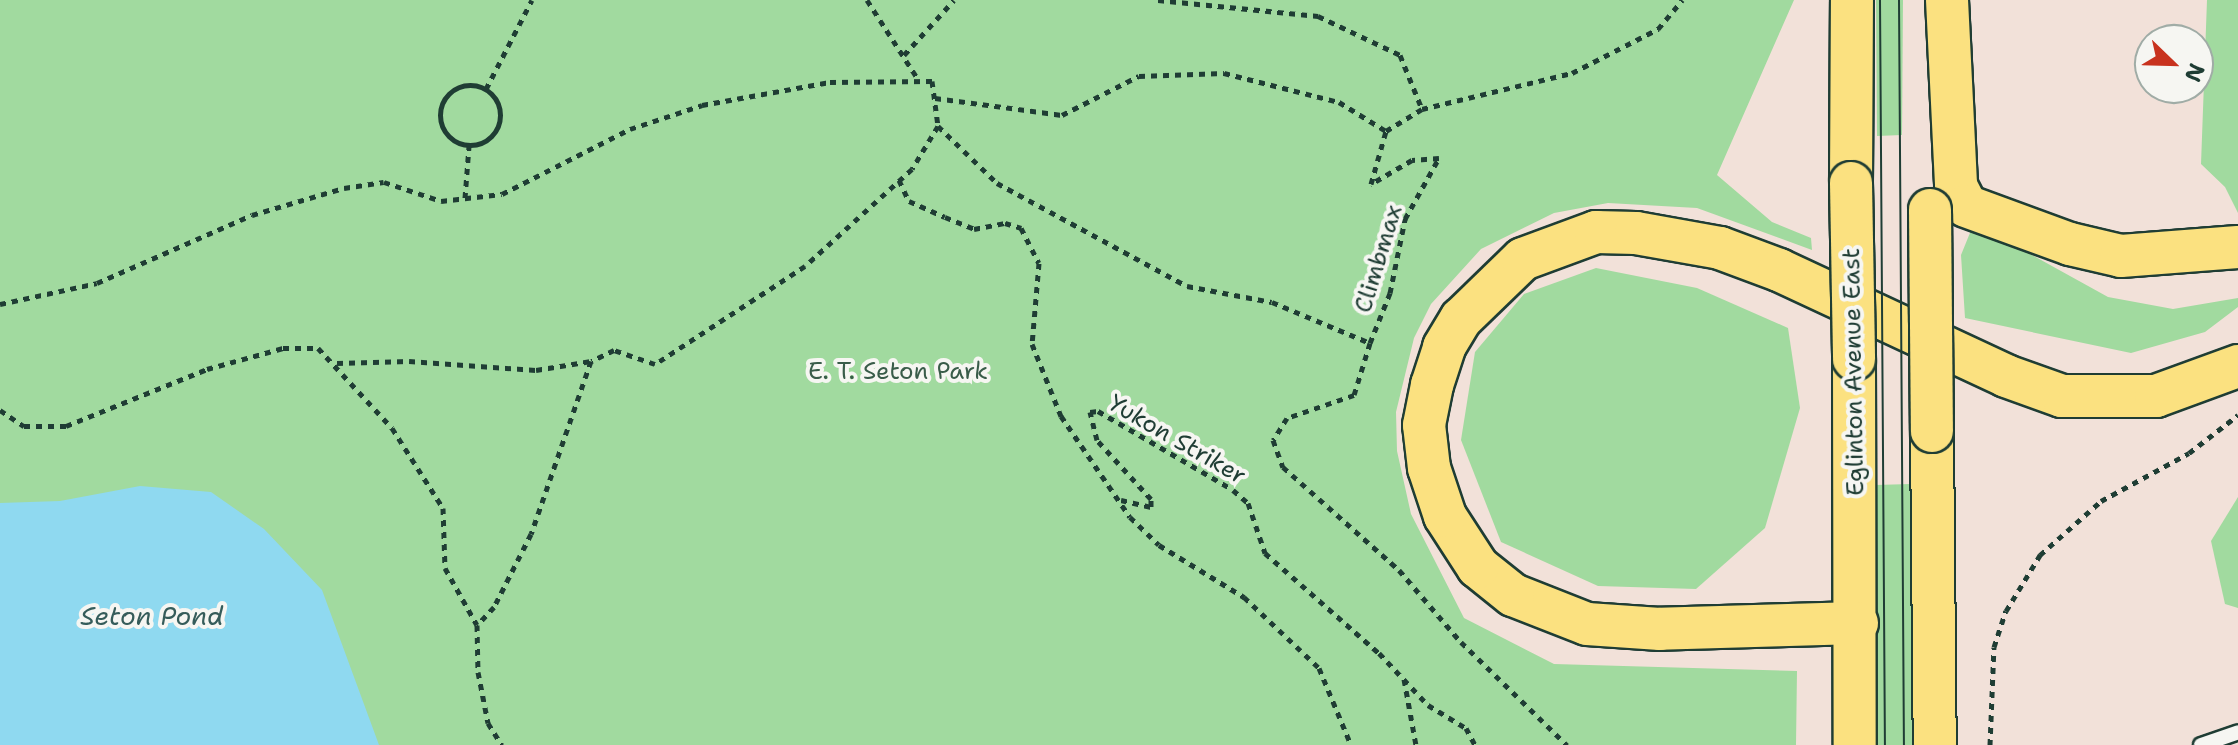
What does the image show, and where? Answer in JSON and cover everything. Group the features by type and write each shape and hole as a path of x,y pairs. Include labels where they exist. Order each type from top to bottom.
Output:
{"main road":[{"name":"Eglinton Avenue East","path":"1852,0 1851,183 1857,623 1855,745"},
{"path":"1928,0 1935,745"},
{"path":"1947,0 1956,186 1966,206 2070,244 2121,256 2238,247"},
{"path":"1857,623 1660,629 1587,624 1513,595 1478,567 1445,516 1429,468 1424,425 1432,385 1444,347 1461,319 1523,259 1596,232 1636,233 1720,248 1779,270 2006,376 2062,396 2156,396 2238,366"}],"lane":[{"path":"2201,745 2238,732"}],"path":[{"path":"486,89 532,0"},
{"path":"867,0 919,80"},
{"path":"904,55 954,0"},
{"path":"1158,0 1318,16 1400,55 1422,109"},
{"path":"935,98 1062,115 1139,76 1224,73 1339,102 1386,131 1422,109 1572,73 1658,29 1682,0"},
{"path":"0,304 97,283 252,215 344,188 384,182 441,201 502,194 630,129 702,105 830,82 932,81 938,126 899,180 805,266 655,364 614,350 591,361 536,370 409,361 337,363"},
{"path":"461,85 486,89 499,106 500,121 489,138 469,146 448,137 440,107 461,85"},
{"name":"Climbmax","path":"938,126 1004,187 1187,286 1272,302 1370,343 1390,293 1405,219 1439,158 1412,160 1371,184 1386,131"},
{"path":"465,198 469,146"},
{"path":"899,180 909,201 974,229 1005,223 1021,228 1033,244 1039,263 1031,330 1039,366 1061,416 1120,500 1159,545 1244,597 1319,668 1351,745"},
{"path":"1370,343 1354,395 1287,418 1273,440 1283,467 1399,570 1461,642 1567,745"},
{"path":"0,410 24,426 66,426 207,369 283,348 318,348 337,363 392,428 443,508 445,568 477,625 478,672 488,723 502,745"},
{"path":"477,625 494,607 531,534 591,361"},
{"name":"Yukon Striker","path":"1120,500 1146,511 1151,507 1151,499 1097,440 1090,412 1098,411 1233,490 1248,503 1265,553 1403,678 1428,705 1466,728 1475,745"},
{"path":"1990,745 1994,647 2006,611 2040,555 2101,501 2189,453 2238,415"},
{"path":"1403,678 1416,745"}],"green space":[{"name":"E. T. Seton Park","path":"0,0 1794,0 1717,175 1772,222 1811,238 1812,250 1697,208 1608,203 1554,213 1481,249 1431,304 1414,338 1396,412 1397,451 1411,514 1464,618 1554,664 1797,671 1796,745 0,745"},
{"path":"1876,0 1903,0 1902,135 1877,136"},
{"path":"2207,0 2238,0 2238,213 2225,187 2201,164 2203,104 2214,104 2214,24 2206,24"},
{"path":"1974,223 2108,297 2173,309 2238,298 2238,307 2205,332 2131,353 1965,318 1961,255"},
{"path":"1596,268 1697,288 1788,328 1800,408 1765,528 1696,589 1598,586 1501,542 1461,440 1475,352 1524,294"},
{"path":"1911,484 1912,745 1874,745 1875,485"},
{"path":"2238,497 2238,608 2225,604 2211,541"}],"water":[{"name":"Seton Pond","path":"140,486 211,492 264,529 322,590 379,745 0,745 0,503 60,501"}],"tram line":[{"path":"1880,0 1885,745"},
{"path":"1899,0 1904,745"}]}
